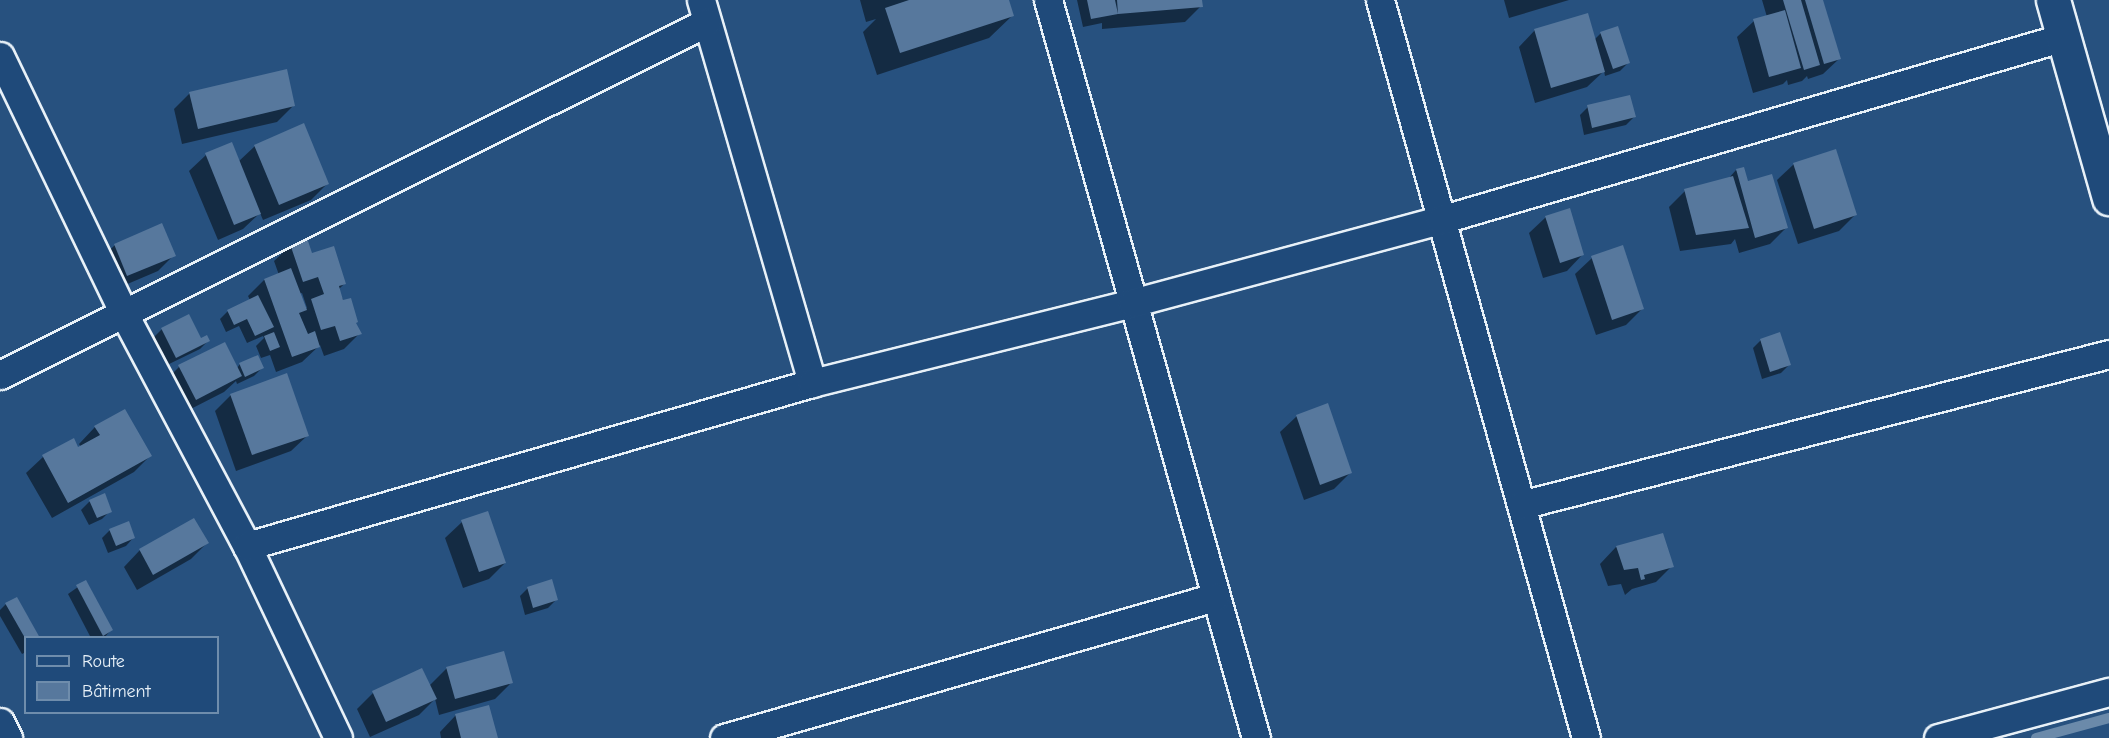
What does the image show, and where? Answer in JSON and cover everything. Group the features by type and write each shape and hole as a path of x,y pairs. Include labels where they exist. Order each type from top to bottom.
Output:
{"street":[{"path":"1048,0 1256,738"},
{"path":"1380,0 1586,738"},
{"path":"2053,0 2109,198"},
{"path":"0,375 124,314 704,11 812,383"},
{"path":"247,546 812,383 1132,303 1440,220 2064,37"},
{"path":"0,56 124,314 247,546 338,738"},
{"path":"1521,505 2109,354"},
{"path":"724,738 1215,597"},
{"path":"1938,738 2109,692"},
{"path":"0,722 8,738"}],"building":[{"path":"909,0 1009,0 1014,16 900,53 885,8"},
{"path":"1087,0 1115,0 1118,14 1091,19"},
{"path":"1117,0 1202,0 1203,7 1118,14"},
{"path":"1783,0 1801,0 1820,65 1804,70"},
{"path":"1805,0 1823,0 1841,59 1824,64"},
{"path":"1785,10 1801,68 1769,77 1753,19"},
{"path":"1588,13 1605,72 1551,88 1534,29"},
{"path":"1618,26 1630,63 1613,69 1600,32"},
{"path":"287,69 295,106 198,129 189,92"},
{"path":"1630,95 1636,117 1592,128 1587,105"},
{"path":"304,123 329,184 279,205 254,145"},
{"path":"232,142 261,214 234,225 205,153"},
{"path":"1836,149 1857,215 1814,229 1793,163"},
{"path":"1744,167 1748,181 1772,174 1788,228 1755,238 1736,169"},
{"path":"1733,176 1749,228 1696,235 1684,189"},
{"path":"1570,208 1584,255 1560,263 1545,216"},
{"path":"162,223 176,256 127,276 114,244"},
{"path":"307,238 312,253 334,246 346,284 339,286 343,300 351,298 358,322 356,323 362,334 340,341 335,326 321,330 311,299 324,294 318,277 303,282 290,244"},
{"path":"1623,245 1644,309 1612,320 1591,256"},
{"path":"291,268 307,310 299,313 308,334 315,331 320,347 292,357 264,279"},
{"path":"258,295 274,327 255,336 247,319 234,325 227,310"},
{"path":"189,314 201,338 207,335 210,341 176,358 161,328"},
{"path":"274,332 280,347 270,351 264,336"},
{"path":"1780,332 1791,365 1770,372 1760,339"},
{"path":"225,342 242,376 196,400 178,365"},
{"path":"258,355 264,368 245,377 239,363"},
{"path":"287,373 309,436 252,455 230,394"},
{"path":"1328,403 1352,473 1320,485 1296,415"},
{"path":"125,409 152,456 68,503 42,455 74,438 78,447 100,435 94,426"},
{"path":"105,493 112,512 97,518 89,500"},
{"path":"488,511 506,563 479,572 461,520"},
{"path":"194,518 209,543 153,575 139,549"},
{"path":"129,521 135,538 116,546 109,529"},
{"path":"1663,533 1674,567 1644,575 1645,579 1641,580 1638,568 1624,570 1616,546"},
{"path":"552,579 558,600 533,608 527,587"},
{"path":"86,580 113,630 103,636 76,585"},
{"path":"17,597 39,636 24,636 5,603"},
{"path":"504,651 513,683 455,699 446,667"},
{"path":"422,668 437,699 386,722 372,691"},
{"path":"489,705 498,738 461,738 455,714"}],"waterway":[{"path":"2036,738 2109,718"}]}
